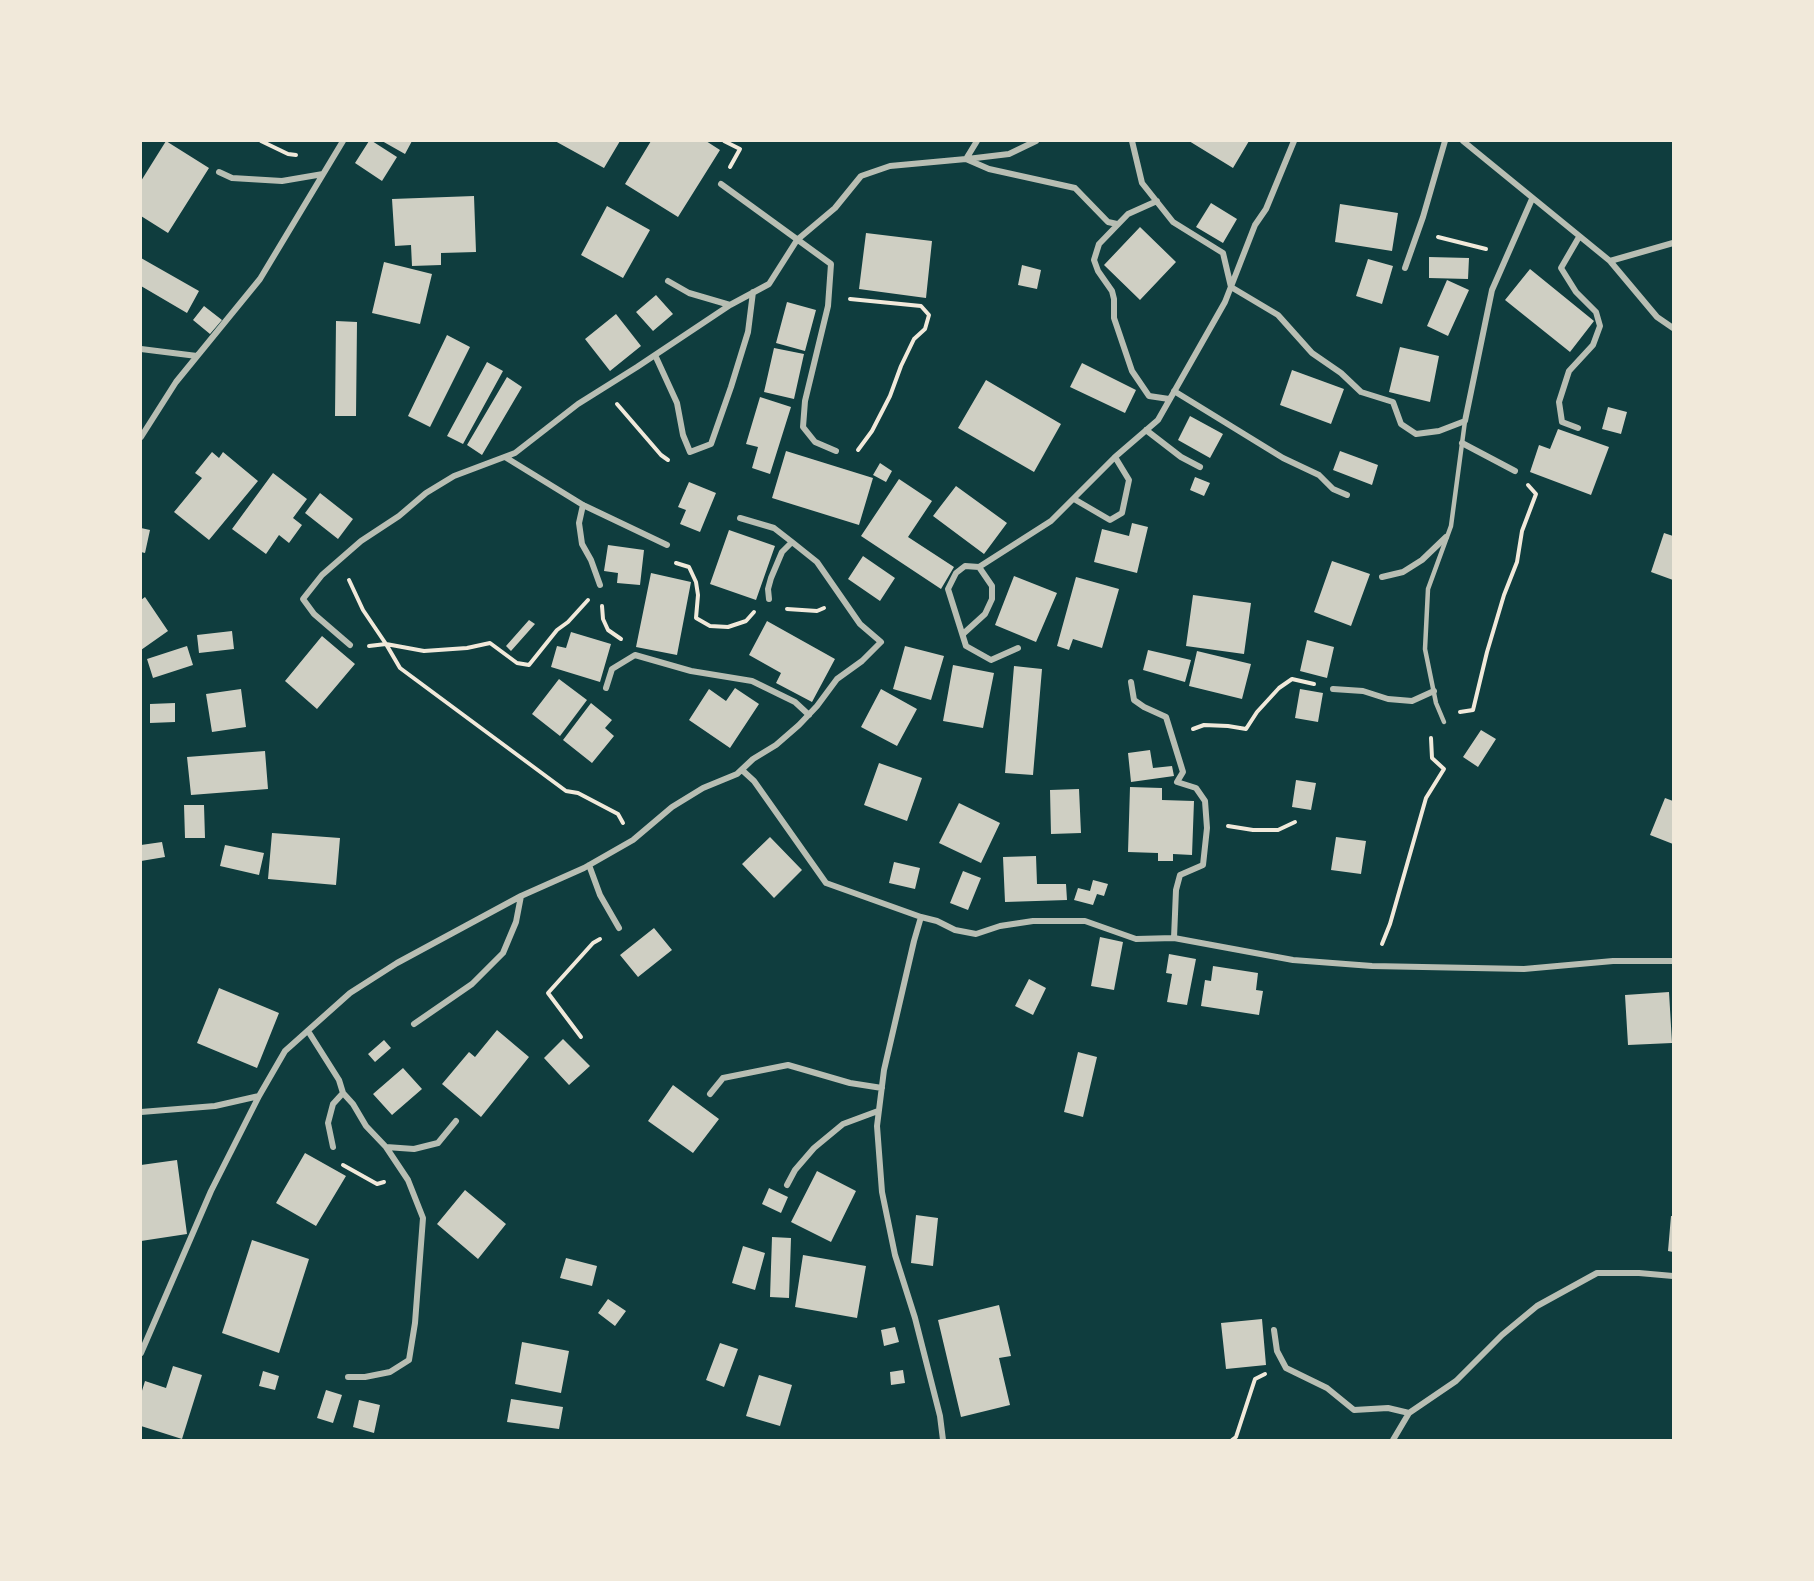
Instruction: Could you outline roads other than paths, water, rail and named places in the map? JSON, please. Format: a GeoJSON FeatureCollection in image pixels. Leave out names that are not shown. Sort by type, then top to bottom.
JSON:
{"type":"FeatureCollection","features":[{"type":"Feature","properties":{"kind":"street"},"geometry":{"type":"LineString","coordinates":[[141,437],[176,381],[260,279],[343,141]]}},
{"type":"Feature","properties":{"kind":"street"},"geometry":{"type":"LineString","coordinates":[[966,159],[977,141]]}},
{"type":"Feature","properties":{"kind":"street"},"geometry":{"type":"LineString","coordinates":[[350,645],[314,614],[303,599],[322,575],[348,552],[399,516],[426,493],[453,476],[515,453],[578,404],[655,356],[730,305],[769,284],[797,240],[835,208],[861,176],[890,166],[1009,154],[1035,141]]}},
{"type":"Feature","properties":{"kind":"street"},"geometry":{"type":"LineString","coordinates":[[1132,141],[1142,183],[1173,222],[1223,254],[1231,287],[1278,315],[1312,353],[1341,373],[1361,392],[1393,402],[1401,424],[1416,434],[1439,431],[1465,420],[1492,290],[1532,199]]}},
{"type":"Feature","properties":{"kind":"street"},"geometry":{"type":"LineString","coordinates":[[1018,648],[990,660],[966,646],[948,589],[956,573],[965,566],[979,567],[1051,521],[1115,457],[1158,420],[1225,302],[1255,225],[1266,209],[1294,141]]}},
{"type":"Feature","properties":{"kind":"street"},"geometry":{"type":"LineString","coordinates":[[1405,268],[1446,141]]}},
{"type":"Feature","properties":{"kind":"street"},"geometry":{"type":"LineString","coordinates":[[1463,141],[1610,261],[1657,317],[1673,328]]}},
{"type":"Feature","properties":{"kind":"street"},"geometry":{"type":"LineString","coordinates":[[966,159],[989,169],[1075,189],[1108,222],[1117,224]]}},
{"type":"Feature","properties":{"kind":"street"},"geometry":{"type":"LineString","coordinates":[[219,172],[232,178],[282,181],[323,174]]}},
{"type":"Feature","properties":{"kind":"street"},"geometry":{"type":"LineString","coordinates":[[721,184],[831,264],[828,306],[805,401],[803,427],[815,442],[836,451]]}},
{"type":"Feature","properties":{"kind":"street"},"geometry":{"type":"LineString","coordinates":[[1157,201],[1128,214],[1117,224],[1099,244],[1094,260],[1098,271],[1112,291],[1114,318],[1132,372],[1149,396],[1169,399]]}},
{"type":"Feature","properties":{"kind":"street"},"geometry":{"type":"LineString","coordinates":[[1578,428],[1562,422],[1559,402],[1569,371],[1593,345],[1600,326],[1596,312],[1576,292],[1561,268],[1579,237]]}},
{"type":"Feature","properties":{"kind":"street"},"geometry":{"type":"LineString","coordinates":[[1610,261],[1673,243]]}},
{"type":"Feature","properties":{"kind":"street"},"geometry":{"type":"LineString","coordinates":[[668,281],[689,293],[730,305]]}},
{"type":"Feature","properties":{"kind":"street"},"geometry":{"type":"LineString","coordinates":[[655,356],[677,403],[683,435],[690,452],[711,444],[748,332],[753,292]]}},
{"type":"Feature","properties":{"kind":"street"},"geometry":{"type":"LineString","coordinates":[[141,349],[197,356]]}},
{"type":"Feature","properties":{"kind":"street"},"geometry":{"type":"LineString","coordinates":[[1174,391],[1283,458],[1319,475],[1333,489],[1347,495]]}},
{"type":"Feature","properties":{"kind":"street"},"geometry":{"type":"LineString","coordinates":[[1146,430],[1181,457],[1200,467]]}},
{"type":"Feature","properties":{"kind":"street"},"geometry":{"type":"LineString","coordinates":[[1461,443],[1515,471]]}},
{"type":"Feature","properties":{"kind":"street"},"geometry":{"type":"LineString","coordinates":[[505,457],[583,505],[667,545]]}},
{"type":"Feature","properties":{"kind":"street"},"geometry":{"type":"LineString","coordinates":[[1074,499],[1110,520],[1122,513],[1129,480],[1115,457]]}},
{"type":"Feature","properties":{"kind":"street"},"geometry":{"type":"LineString","coordinates":[[583,505],[579,523],[582,544],[591,560],[600,585]]}},
{"type":"Feature","properties":{"kind":"street"},"geometry":{"type":"LineString","coordinates":[[141,1353],[211,1191],[259,1096],[285,1051],[359,987],[442,938],[521,896],[589,866],[636,837],[672,807],[703,788],[737,774],[753,759],[776,745],[809,715],[837,679],[862,661],[881,642],[860,624],[817,562],[774,528],[740,518]]}},
{"type":"Feature","properties":{"kind":"street"},"geometry":{"type":"LineString","coordinates":[[1382,577],[1403,572],[1422,560],[1446,537]]}},
{"type":"Feature","properties":{"kind":"street"},"geometry":{"type":"LineString","coordinates":[[769,599],[768,589],[771,578],[782,552],[792,542]]}},
{"type":"Feature","properties":{"kind":"street"},"geometry":{"type":"LineString","coordinates":[[963,634],[984,614],[992,599],[992,586],[979,567]]}},
{"type":"Feature","properties":{"kind":"street"},"geometry":{"type":"LineString","coordinates":[[606,688],[612,669],[635,655],[691,671],[752,681],[795,702],[809,715]]}},
{"type":"Feature","properties":{"kind":"street"},"geometry":{"type":"LineString","coordinates":[[1131,682],[1134,700],[1166,717],[1183,772],[1177,782],[1196,788],[1205,801],[1203,865],[1180,875],[1176,890],[1174,938]]}},
{"type":"Feature","properties":{"kind":"street"},"geometry":{"type":"LineString","coordinates":[[1333,689],[1363,691],[1388,699],[1412,701],[1434,692]]}},
{"type":"Feature","properties":{"kind":"street"},"geometry":{"type":"LineString","coordinates":[[742,770],[754,781],[826,883],[937,921],[955,930],[976,934],[1000,926],[1033,921],[1085,921],[1136,939],[1174,938],[1293,960],[1372,966],[1524,969],[1613,961],[1673,961]]}},
{"type":"Feature","properties":{"kind":"street"},"geometry":{"type":"LineString","coordinates":[[589,866],[600,895],[619,928]]}},
{"type":"Feature","properties":{"kind":"street"},"geometry":{"type":"LineString","coordinates":[[414,1024],[472,984],[503,953],[516,922],[521,896]]}},
{"type":"Feature","properties":{"kind":"street"},"geometry":{"type":"LineString","coordinates":[[921,917],[884,1070],[877,1126],[882,1192],[896,1255],[940,1416],[943,1440]]}},
{"type":"Feature","properties":{"kind":"street"},"geometry":{"type":"LineString","coordinates":[[308,1031],[339,1080],[343,1093],[354,1104],[366,1126],[386,1147],[401,1168],[423,1218],[420,1284],[409,1359],[390,1372],[365,1377],[348,1377]]}},
{"type":"Feature","properties":{"kind":"street"},"geometry":{"type":"LineString","coordinates":[[710,1094],[723,1078],[788,1065],[850,1083],[882,1089]]}},
{"type":"Feature","properties":{"kind":"street"},"geometry":{"type":"LineString","coordinates":[[333,1147],[328,1123],[333,1104],[343,1093]]}},
{"type":"Feature","properties":{"kind":"street"},"geometry":{"type":"LineString","coordinates":[[141,1112],[215,1106],[259,1096]]}},
{"type":"Feature","properties":{"kind":"street"},"geometry":{"type":"LineString","coordinates":[[787,1185],[795,1170],[814,1148],[843,1124],[879,1111]]}},
{"type":"Feature","properties":{"kind":"street"},"geometry":{"type":"LineString","coordinates":[[386,1147],[414,1149],[438,1143],[456,1121]]}},
{"type":"Feature","properties":{"kind":"street"},"geometry":{"type":"LineString","coordinates":[[1393,1440],[1409,1413],[1456,1381],[1502,1335],[1537,1306],[1597,1273],[1673,1276]]}},
{"type":"Feature","properties":{"kind":"street"},"geometry":{"type":"LineString","coordinates":[[1274,1330],[1277,1351],[1286,1368],[1327,1388],[1354,1410],[1388,1408],[1409,1413]]}},
{"type":"Feature","properties":{"kind":"lane"},"geometry":{"type":"LineString","coordinates":[[1444,722],[1434,692],[1425,649],[1428,590],[1451,526],[1465,420]]}}]}
